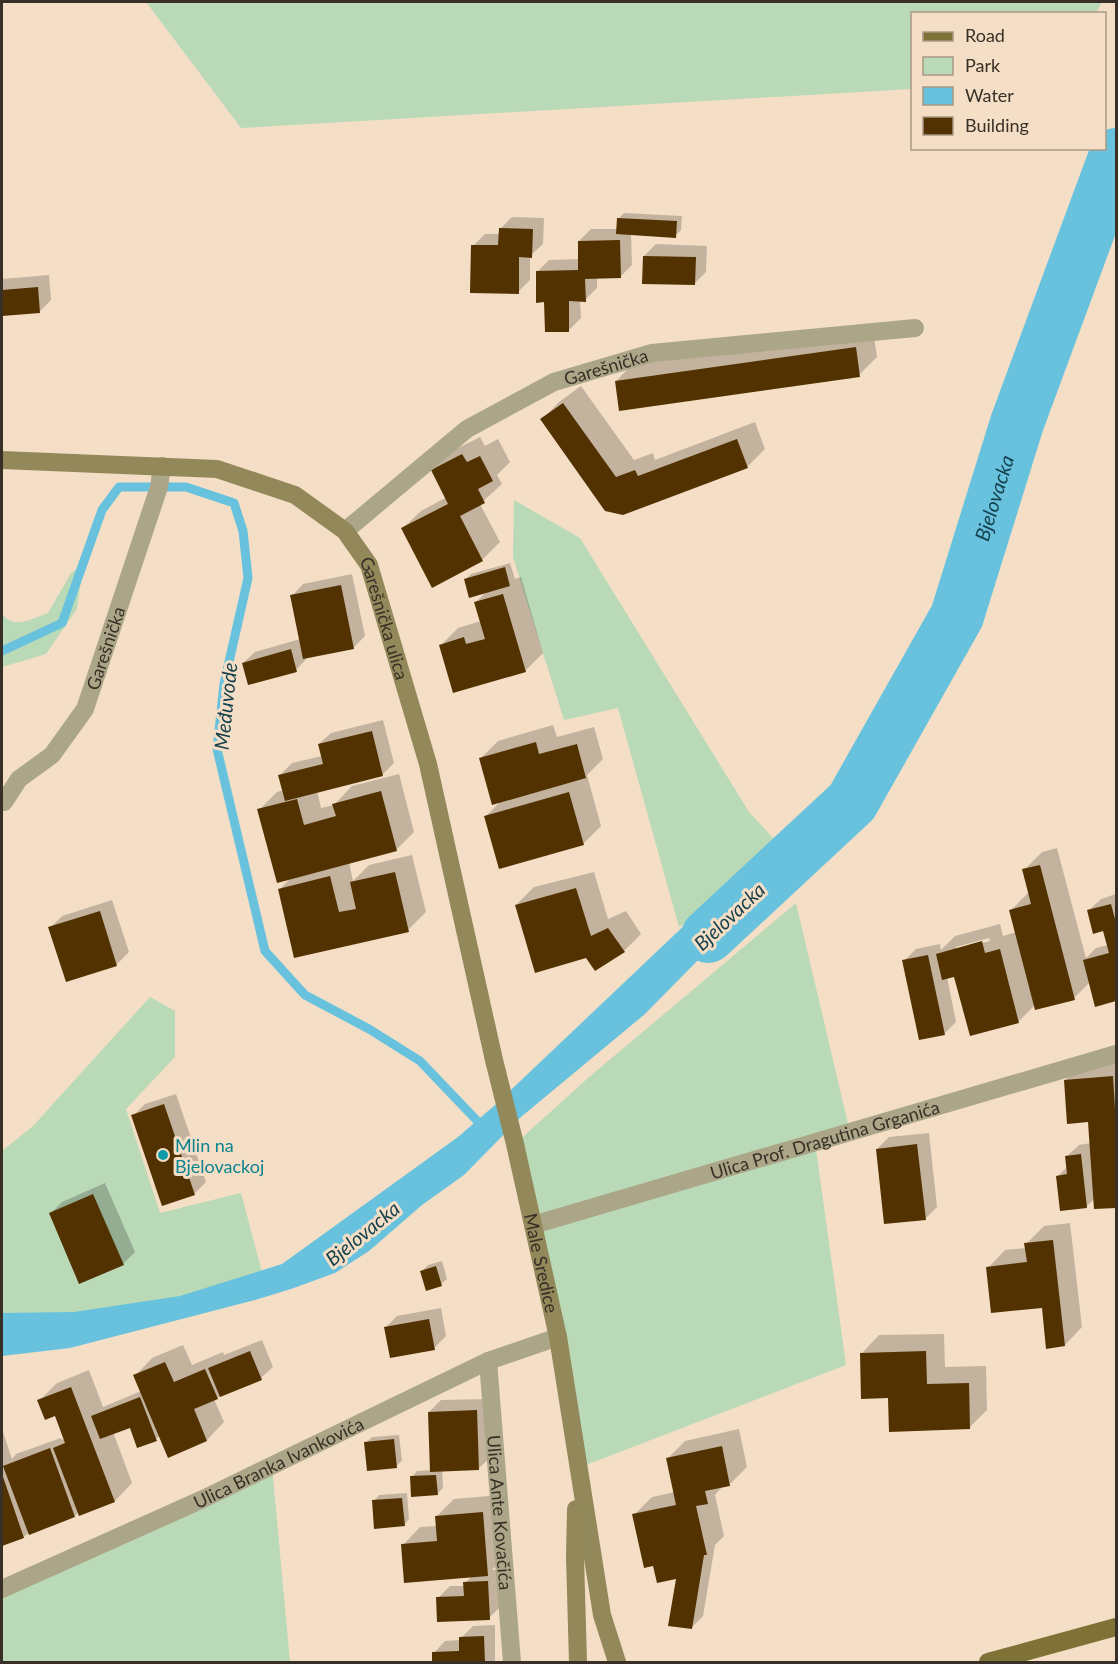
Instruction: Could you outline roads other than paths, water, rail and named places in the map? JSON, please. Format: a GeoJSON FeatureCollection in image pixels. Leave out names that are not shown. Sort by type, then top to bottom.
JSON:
{"type":"FeatureCollection","features":[{"type":"Feature","properties":{"kind":"main road","name":"Garešnička ulica"},"geometry":{"type":"LineString","coordinates":[[2,460],[218,469],[295,495],[345,531],[369,565],[428,764],[494,1060]]}},
{"type":"Feature","properties":{"kind":"main road","name":"Male Sredice"},"geometry":{"type":"LineString","coordinates":[[494,1060],[558,1337],[572,1413],[578,1468],[602,1615],[616,1662]]}},
{"type":"Feature","properties":{"kind":"main road","name":"Male Sredice"},"geometry":{"type":"LineString","coordinates":[[578,1468],[575,1557],[578,1662]]}},
{"type":"Feature","properties":{"kind":"main road"},"geometry":{"type":"LineString","coordinates":[[988,1662],[1116,1627]]}},
{"type":"Feature","properties":{"kind":"street","name":"Garešnička"},"geometry":{"type":"LineString","coordinates":[[345,531],[466,429],[554,382],[652,353],[915,328]]}},
{"type":"Feature","properties":{"kind":"street","name":"Garešnička"},"geometry":{"type":"LineString","coordinates":[[4,802],[19,779],[52,755],[85,709],[159,487],[162,466]]}},
{"type":"Feature","properties":{"kind":"street","name":"Ulica Prof. Dragutina Grganića"},"geometry":{"type":"LineString","coordinates":[[533,1225],[1116,1054]]}},
{"type":"Feature","properties":{"kind":"street","name":"Ulica Branka Ivankovića"},"geometry":{"type":"LineString","coordinates":[[2,1589],[202,1499],[488,1362],[558,1337]]}},
{"type":"Feature","properties":{"kind":"street","name":"Ulica Ante Kovačića"},"geometry":{"type":"LineString","coordinates":[[488,1362],[512,1662]]}},
{"type":"Feature","properties":{"kind":"water"},"geometry":{"type":"Polygon","coordinates":[[[748,865],[775,906],[708,950],[645,1014],[521,1117],[464,1175],[422,1205],[369,1251],[335,1273],[255,1300],[70,1348],[2,1356],[2,1313],[74,1312],[180,1296],[282,1264],[458,1137],[495,1105],[748,865]]]}},
{"type":"Feature","properties":{"kind":"waterway","name":"Bjelovacka"},"geometry":{"type":"LineString","coordinates":[[708,936],[852,802],[957,616],[1017,423],[1116,155]]}},
{"type":"Feature","properties":{"kind":"waterway","name":"Međuvode"},"geometry":{"type":"LineString","coordinates":[[2,651],[62,623],[102,510],[119,487],[186,487],[234,503],[243,531],[248,578],[224,684],[217,749],[265,951],[305,995],[369,1029],[420,1061],[484,1128]]}},
{"type":"Feature","properties":{"kind":"place","name":"Mlin na Bjelovackoj"},"geometry":{"type":"Point","coordinates":[163,1155]}}]}
